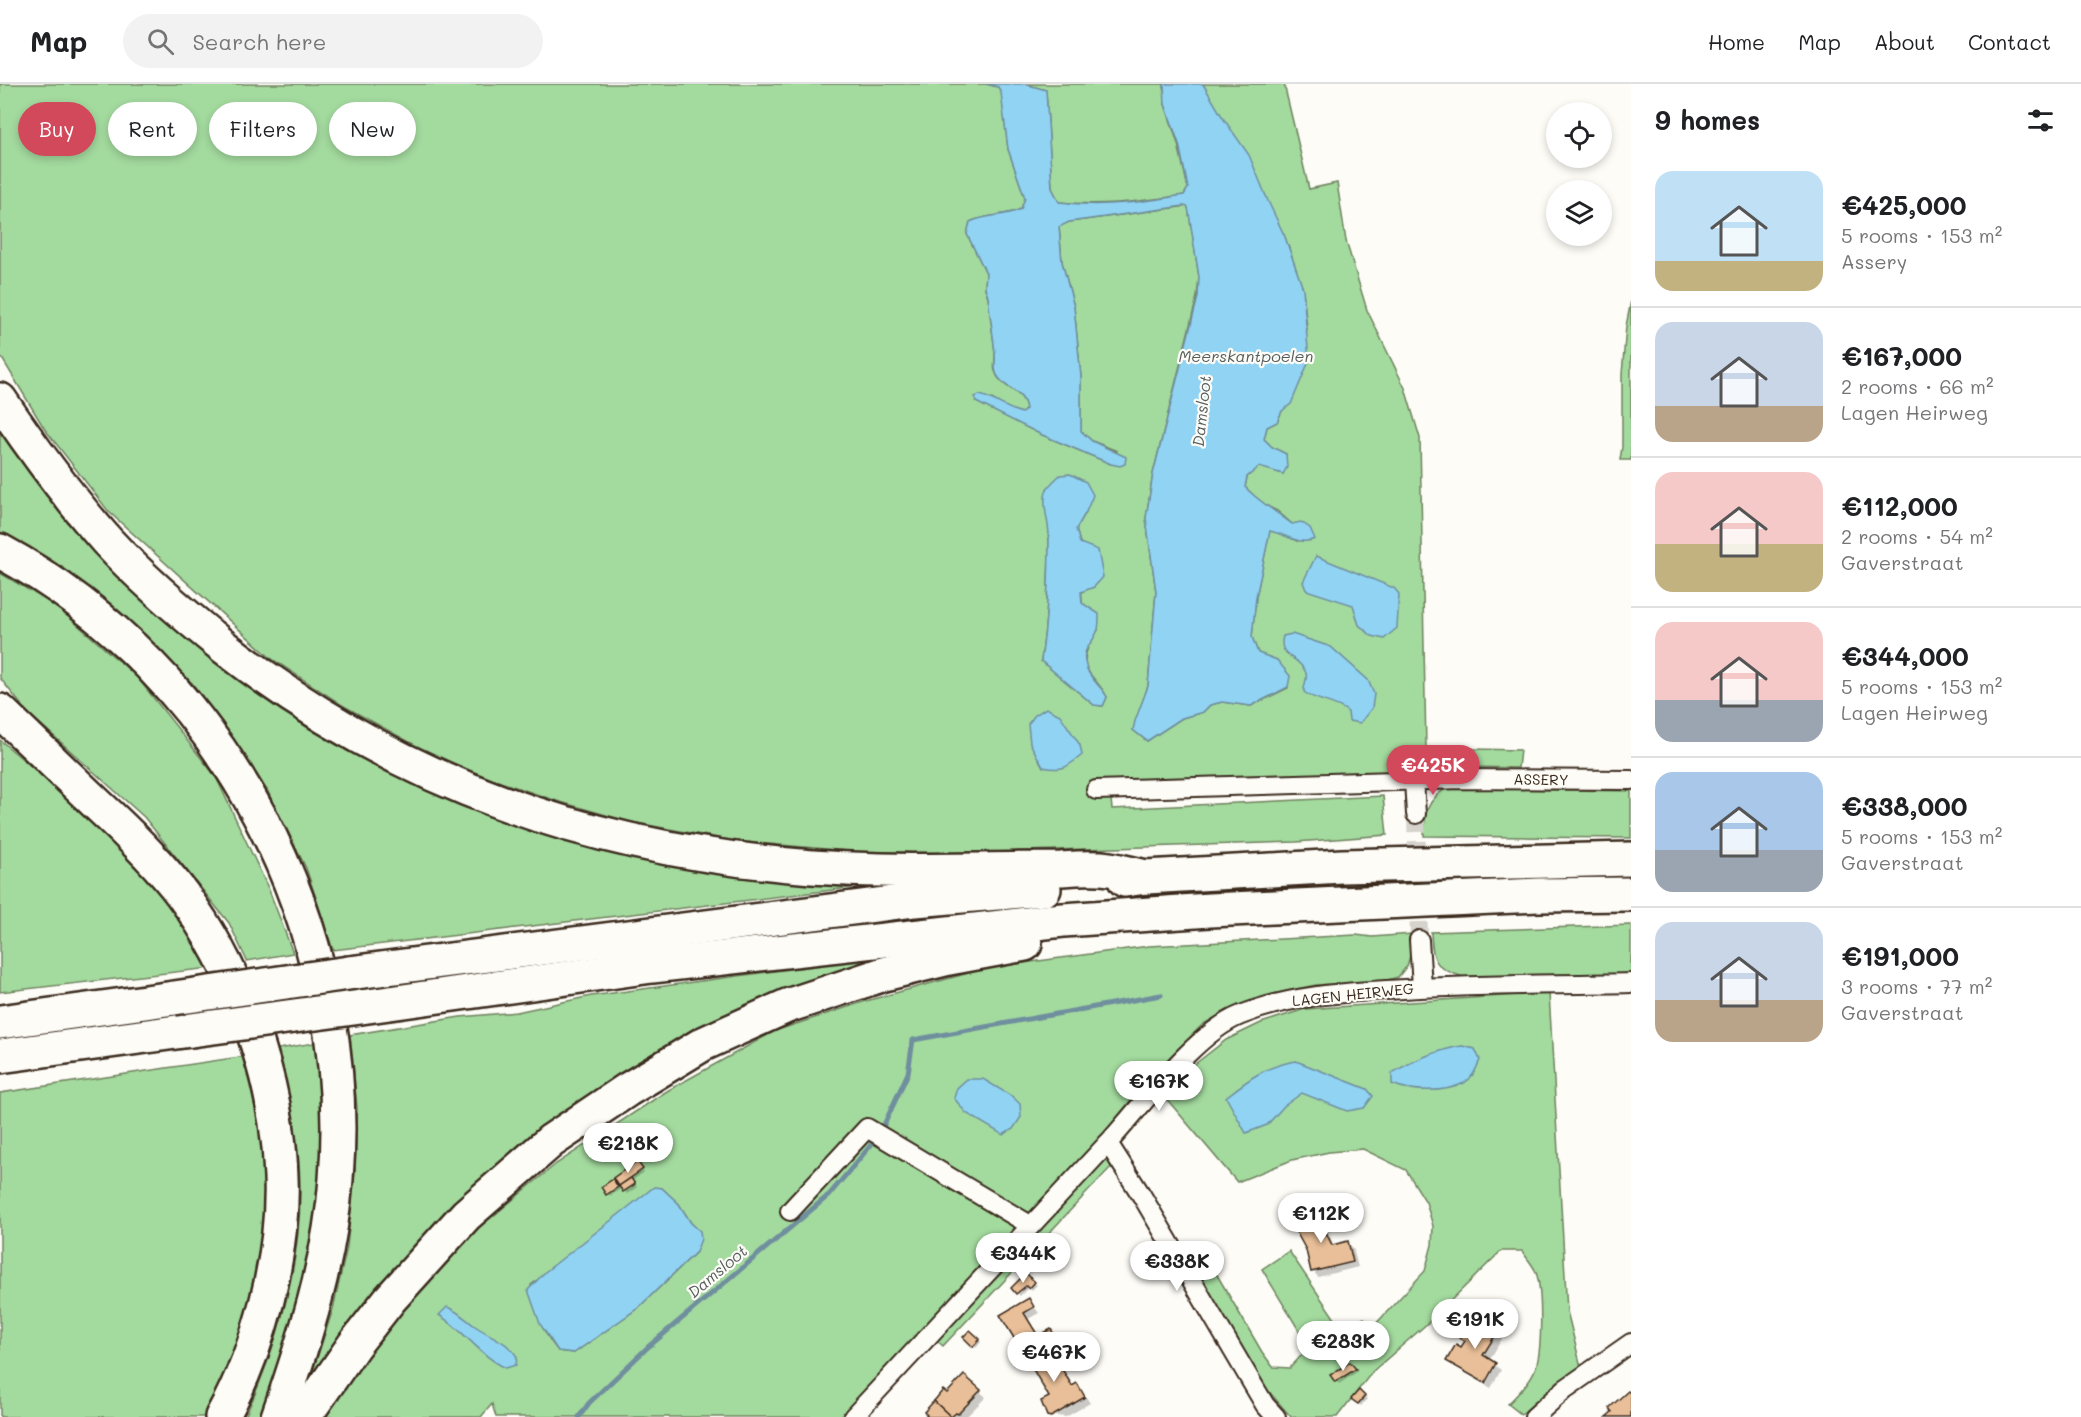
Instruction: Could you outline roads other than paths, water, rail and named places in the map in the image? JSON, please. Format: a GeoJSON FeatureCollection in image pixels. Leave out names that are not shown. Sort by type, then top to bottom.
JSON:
{"type":"FeatureCollection","features":[{"type":"Feature","properties":{"kind":"highway"},"geometry":{"type":"LineString","coordinates":[[0,400],[71,499],[108,542],[191,621],[250,667],[310,709],[362,740],[463,789],[588,831],[689,852],[741,860],[811,867],[880,870],[1101,868],[1146,877]]}},
{"type":"Feature","properties":{"kind":"highway"},"geometry":{"type":"LineString","coordinates":[[0,551],[54,584],[100,619],[154,668],[201,723],[235,770],[264,822],[290,879],[312,939],[335,1061],[338,1120],[336,1179],[327,1247],[313,1310],[278,1417]]}},
{"type":"Feature","properties":{"kind":"highway"},"geometry":{"type":"LineString","coordinates":[[0,711],[123,830],[181,892],[201,920],[223,959],[244,1005],[264,1069],[275,1123],[281,1177],[277,1243],[267,1300],[252,1349],[222,1417]]}},
{"type":"Feature","properties":{"kind":"highway"},"geometry":{"type":"LineString","coordinates":[[0,1022],[349,973],[915,900],[1089,885],[1146,877],[1342,866],[1631,859]]}},
{"type":"Feature","properties":{"kind":"highway"},"geometry":{"type":"LineString","coordinates":[[0,1056],[652,966],[1063,920],[1539,895],[1631,894]]}},
{"type":"Feature","properties":{"kind":"highway"},"geometry":{"type":"LineString","coordinates":[[304,1417],[375,1317],[466,1215],[551,1141],[627,1090],[703,1044],[788,1006],[884,974],[1021,944],[1149,929],[1239,909]]}},
{"type":"Feature","properties":{"kind":"street","name":"ASSERY"},"geometry":{"type":"LineString","coordinates":[[1096,790],[1462,778],[1631,780]]}},
{"type":"Feature","properties":{"kind":"street"},"geometry":{"type":"LineString","coordinates":[[1414,781],[1416,813]]}},
{"type":"Feature","properties":{"kind":"street"},"geometry":{"type":"LineString","coordinates":[[1419,940],[1422,987]]}},
{"type":"Feature","properties":{"kind":"street","name":"LAGEN HEIRWEG"},"geometry":{"type":"LineString","coordinates":[[853,1417],[1108,1143],[1184,1057],[1206,1037],[1239,1015],[1279,1002],[1332,994],[1422,987],[1631,983]]}},
{"type":"Feature","properties":{"kind":"street"},"geometry":{"type":"LineString","coordinates":[[790,1211],[867,1128],[1030,1225]]}},
{"type":"Feature","properties":{"kind":"street"},"geometry":{"type":"LineString","coordinates":[[1108,1143],[1142,1196],[1265,1405],[1276,1417]]}},
{"type":"Feature","properties":{"kind":"street"},"geometry":{"type":"LineString","coordinates":[[1534,1417],[1565,1389],[1631,1343]]}},
{"type":"Feature","properties":{"kind":"water","name":"Meerskantpoelen"},"geometry":{"type":"Polygon","coordinates":[[[986,84],[1025,84],[1046,90],[1052,188],[1059,202],[1106,204],[1184,195],[1188,188],[1179,144],[1165,104],[1164,84],[1203,84],[1249,155],[1285,237],[1303,289],[1309,361],[1291,404],[1282,411],[1277,422],[1267,427],[1264,439],[1272,447],[1286,454],[1287,467],[1283,474],[1259,467],[1247,477],[1245,487],[1292,524],[1301,522],[1310,528],[1315,539],[1303,541],[1270,531],[1256,597],[1252,637],[1258,653],[1277,660],[1290,676],[1288,687],[1251,706],[1222,702],[1210,705],[1203,712],[1182,718],[1147,741],[1133,730],[1148,686],[1156,592],[1146,518],[1153,474],[1198,297],[1199,277],[1188,207],[1069,222],[1059,227],[1062,262],[1074,307],[1081,377],[1081,431],[1092,441],[1126,457],[1125,464],[1120,466],[1111,464],[1040,434],[976,402],[975,397],[980,395],[1022,413],[1026,409],[1022,398],[1000,380],[996,372],[988,297],[985,288],[986,273],[967,234],[970,222],[1021,209],[1025,198],[1008,149],[1001,93],[998,87],[986,84]]]}},
{"type":"Feature","properties":{"kind":"water"},"geometry":{"type":"Polygon","coordinates":[[[1070,474],[1086,482],[1093,495],[1076,529],[1080,543],[1098,550],[1103,577],[1094,587],[1081,592],[1082,603],[1099,614],[1098,629],[1086,651],[1085,662],[1089,673],[1107,697],[1103,706],[1094,705],[1041,661],[1049,567],[1045,494],[1048,487],[1060,475],[1070,474]]]}},
{"type":"Feature","properties":{"kind":"water"},"geometry":{"type":"Polygon","coordinates":[[[1316,556],[1394,588],[1399,594],[1397,628],[1384,639],[1372,636],[1359,625],[1353,605],[1306,590],[1303,582],[1316,556]]]}},
{"type":"Feature","properties":{"kind":"water"},"geometry":{"type":"Polygon","coordinates":[[[1292,634],[1331,647],[1368,680],[1374,694],[1372,708],[1360,723],[1349,721],[1348,712],[1343,708],[1304,692],[1306,673],[1303,667],[1283,649],[1283,636],[1292,634]]]}},
{"type":"Feature","properties":{"kind":"water"},"geometry":{"type":"Polygon","coordinates":[[[1046,708],[1060,715],[1080,745],[1082,755],[1064,767],[1055,769],[1043,767],[1030,743],[1028,724],[1035,715],[1046,708]]]}},
{"type":"Feature","properties":{"kind":"water"},"geometry":{"type":"Polygon","coordinates":[[[1462,1046],[1475,1049],[1480,1060],[1472,1076],[1464,1083],[1438,1090],[1409,1089],[1392,1084],[1392,1073],[1400,1068],[1435,1053],[1462,1046]]]}},
{"type":"Feature","properties":{"kind":"water"},"geometry":{"type":"Polygon","coordinates":[[[1296,1061],[1367,1089],[1373,1096],[1364,1108],[1347,1111],[1302,1093],[1284,1106],[1267,1125],[1246,1133],[1226,1097],[1259,1074],[1276,1066],[1296,1061]]]}},
{"type":"Feature","properties":{"kind":"water"},"geometry":{"type":"Polygon","coordinates":[[[967,1079],[983,1079],[1013,1097],[1020,1104],[1021,1117],[1013,1129],[1003,1135],[966,1113],[954,1098],[957,1088],[967,1079]]]}},
{"type":"Feature","properties":{"kind":"water"},"geometry":{"type":"Polygon","coordinates":[[[654,1187],[662,1188],[679,1204],[691,1223],[700,1231],[701,1239],[696,1252],[638,1308],[574,1353],[558,1351],[540,1324],[528,1290],[545,1272],[654,1187]]]}},
{"type":"Feature","properties":{"kind":"water"},"geometry":{"type":"Polygon","coordinates":[[[447,1307],[509,1347],[517,1357],[516,1365],[506,1368],[488,1357],[439,1315],[447,1307]]]}},
{"type":"Feature","properties":{"kind":"waterway","name":"Damsloot"},"geometry":{"type":"LineString","coordinates":[[883,1127],[908,1073],[913,1040],[1161,995]]}},
{"type":"Feature","properties":{"kind":"waterway","name":"Damsloot"},"geometry":{"type":"LineString","coordinates":[[579,1417],[589,1403],[648,1347],[829,1195],[871,1145]]}},
{"type":"Feature","properties":{"kind":"tunnel"},"geometry":{"type":"LineString","coordinates":[[1416,814],[1419,940]]}}]}
